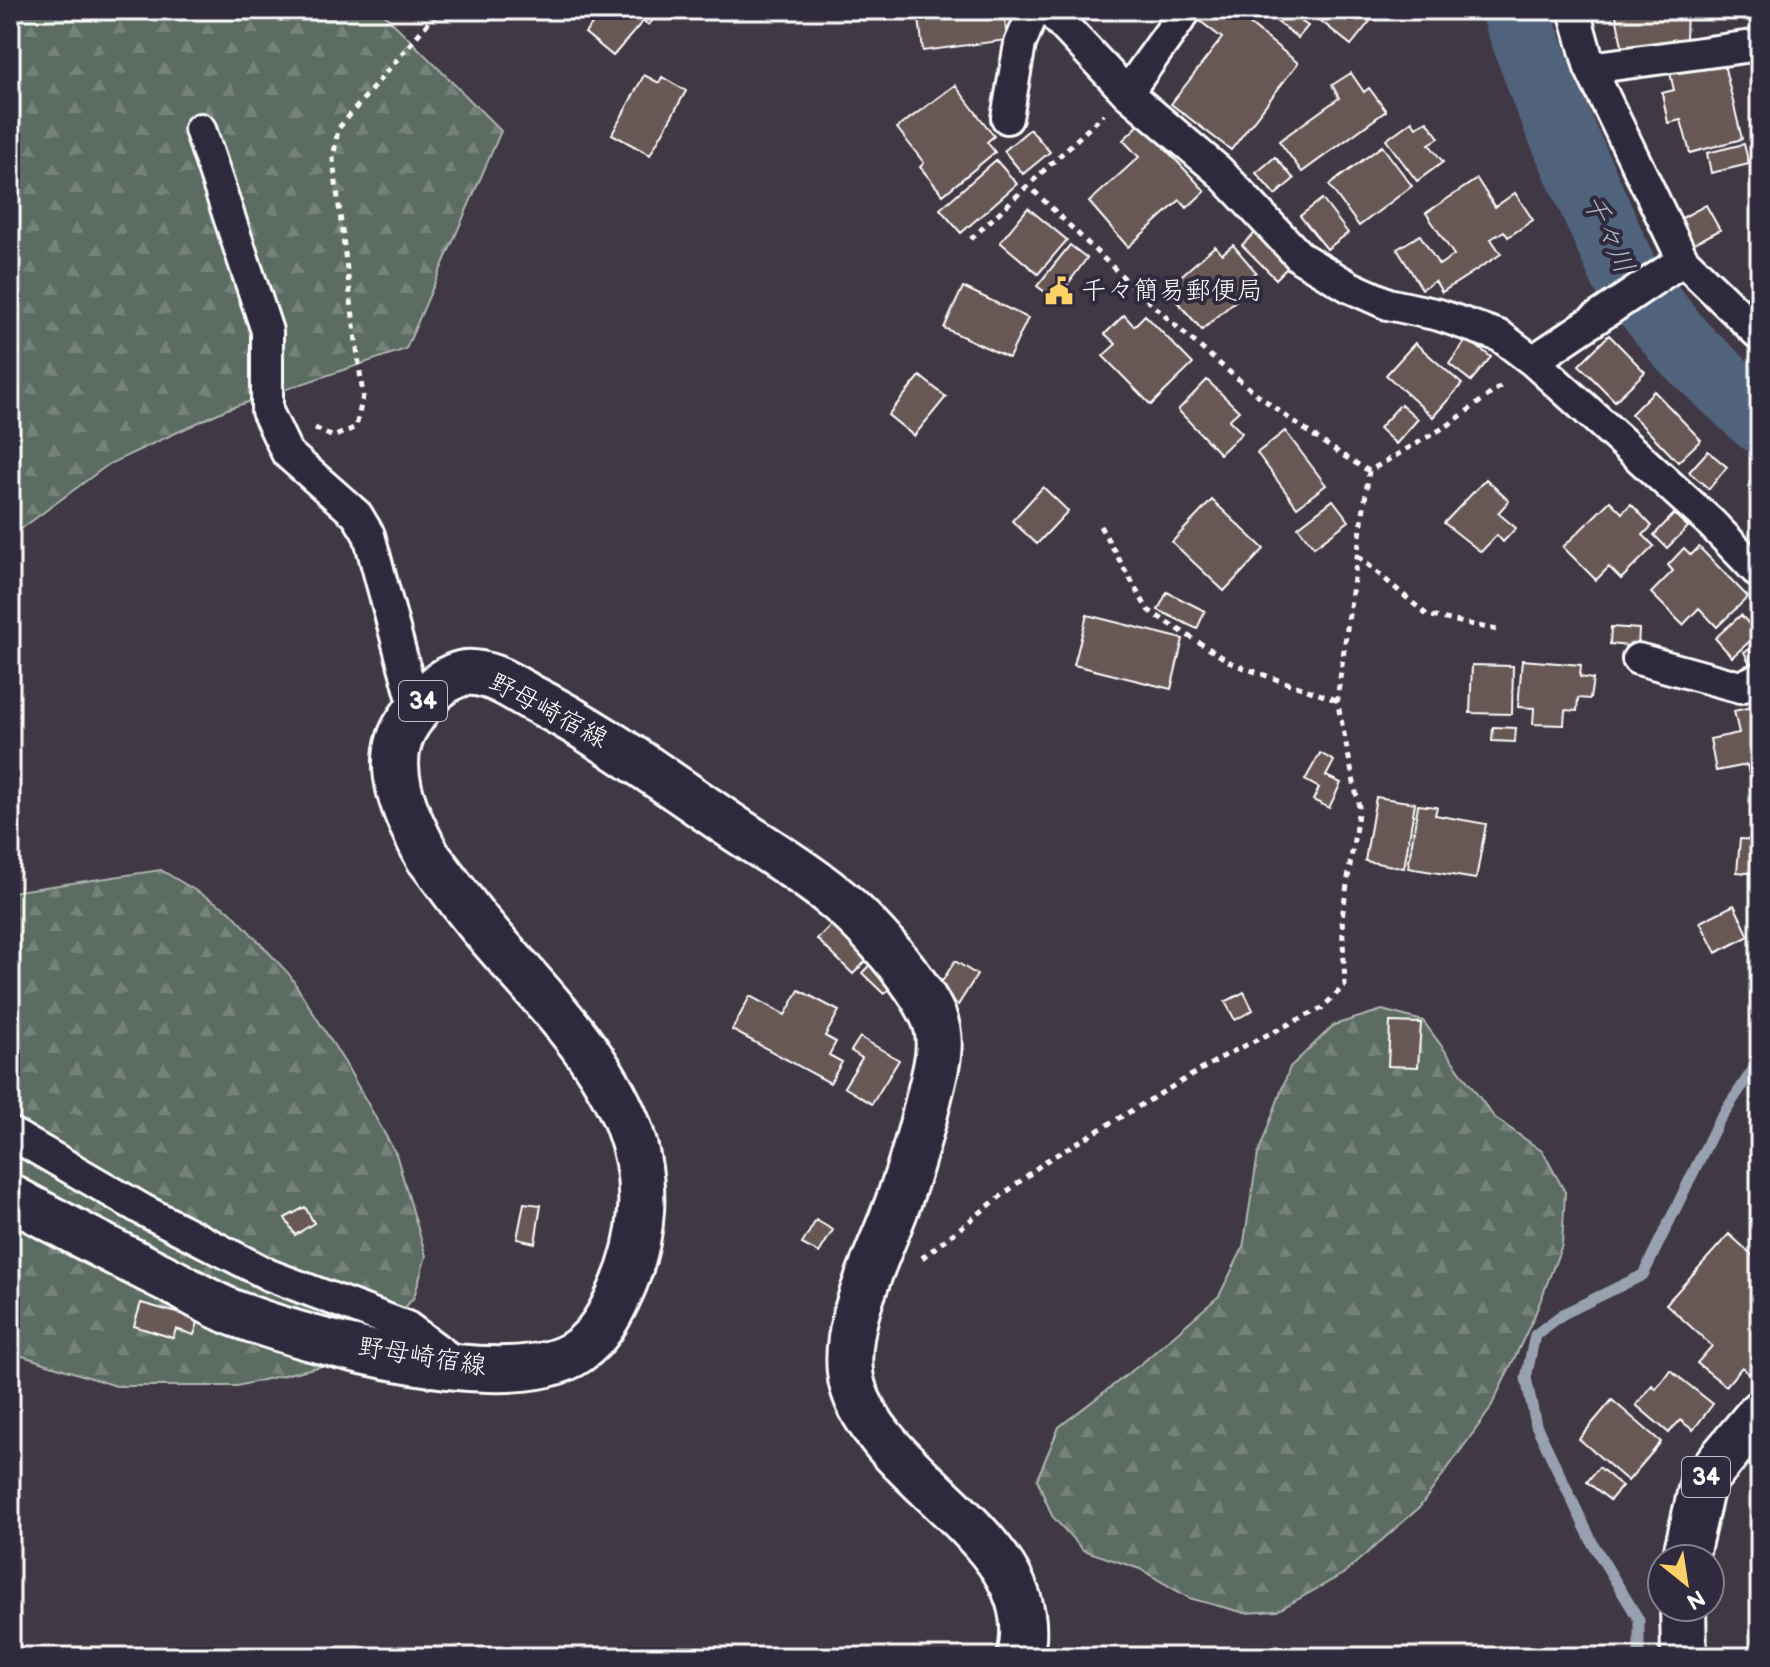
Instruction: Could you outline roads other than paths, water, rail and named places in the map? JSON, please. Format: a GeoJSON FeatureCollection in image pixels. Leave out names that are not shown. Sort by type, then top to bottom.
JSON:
{"type":"FeatureCollection","features":[{"type":"Feature","properties":{"kind":"main road","name":"野母崎宿線"},"geometry":{"type":"LineString","coordinates":[[10,1197],[240,1316],[393,1357],[462,1367],[523,1368],[554,1362],[576,1352],[593,1337],[612,1312],[634,1265],[642,1205],[634,1143],[625,1119],[586,1052],[536,988],[472,916],[428,857],[401,798],[396,747],[416,711],[444,683],[471,672],[496,679],[577,721],[834,896],[903,969],[925,999],[940,1038],[933,1082],[900,1197],[858,1309],[850,1371],[860,1405],[881,1438],[982,1542],[1013,1584],[1023,1609],[1020,1657]]}},
{"type":"Feature","properties":{"kind":"main road","name":"34"},"geometry":{"type":"LineString","coordinates":[[1689,1543],[1703,1481],[1760,1413]]}},
{"type":"Feature","properties":{"kind":"main road"},"geometry":{"type":"LineString","coordinates":[[1683,1623],[1684,1657]]}},
{"type":"Feature","properties":{"kind":"street"},"geometry":{"type":"LineString","coordinates":[[1007,118],[1020,44],[1034,10]]}},
{"type":"Feature","properties":{"kind":"street"},"geometry":{"type":"LineString","coordinates":[[1049,10],[1127,93],[1219,171],[1301,258],[1350,287],[1388,304],[1439,315],[1500,336],[1533,361],[1742,551],[1760,574]]}},
{"type":"Feature","properties":{"kind":"street"},"geometry":{"type":"LineString","coordinates":[[1127,93],[1186,10]]}},
{"type":"Feature","properties":{"kind":"street"},"geometry":{"type":"LineString","coordinates":[[1574,10],[1590,68],[1675,264],[1760,335]]}},
{"type":"Feature","properties":{"kind":"street"},"geometry":{"type":"LineString","coordinates":[[1590,68],[1760,45]]}},
{"type":"Feature","properties":{"kind":"street"},"geometry":{"type":"LineString","coordinates":[[200,129],[267,331],[267,411],[287,453],[357,515],[369,535],[416,711]]}},
{"type":"Feature","properties":{"kind":"street"},"geometry":{"type":"LineString","coordinates":[[1533,361],[1675,264]]}},
{"type":"Feature","properties":{"kind":"street"},"geometry":{"type":"LineString","coordinates":[[1638,659],[1740,687],[1760,678]]}},
{"type":"Feature","properties":{"kind":"street"},"geometry":{"type":"LineString","coordinates":[[10,1133],[269,1275],[407,1327],[462,1367]]}},
{"type":"Feature","properties":{"kind":"waterway","name":"千々川"},"geometry":{"type":"LineString","coordinates":[[1515,10],[1546,96],[1624,273],[1683,347],[1760,419]]}},
{"type":"Feature","properties":{"kind":"waterway"},"geometry":{"type":"LineString","coordinates":[[1639,1657],[1639,1620],[1593,1544],[1536,1425],[1526,1378],[1535,1335],[1563,1314],[1643,1275],[1718,1122],[1760,1059]]}},
{"type":"Feature","properties":{"kind":"place","name":"千々簡易郵便局"},"geometry":{"type":"Point","coordinates":[1059,291]}}]}
